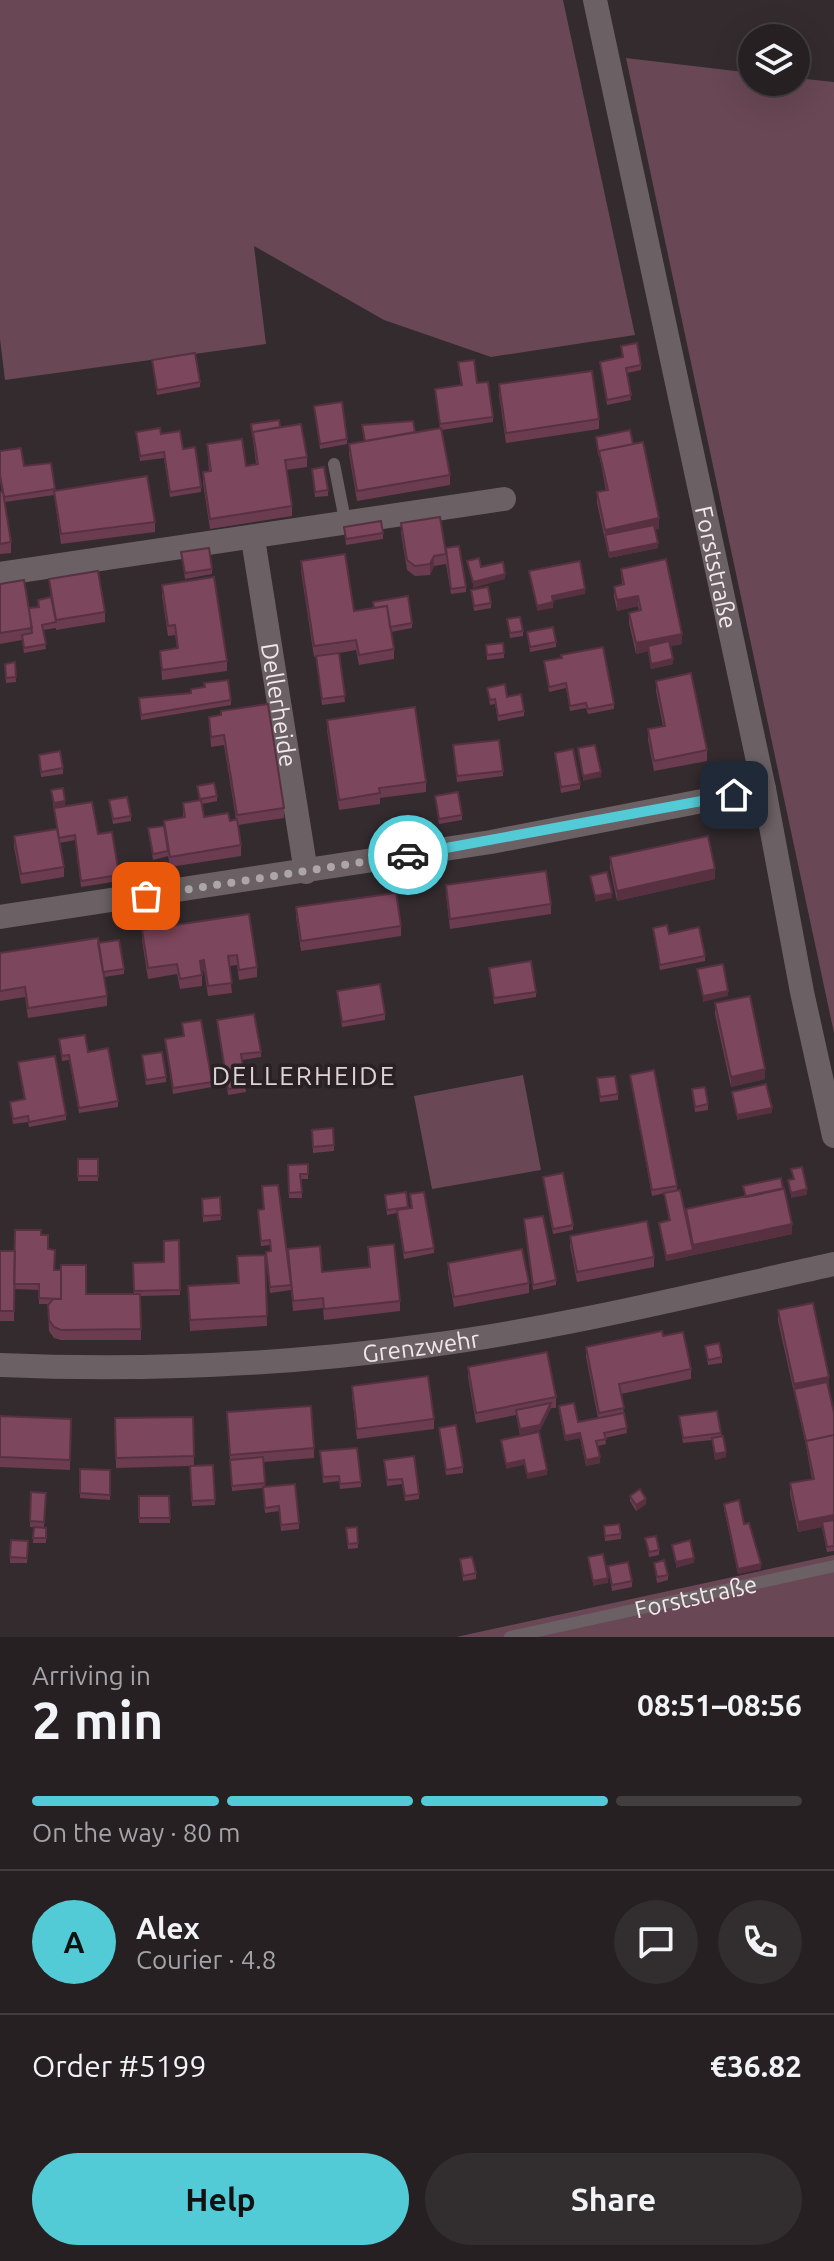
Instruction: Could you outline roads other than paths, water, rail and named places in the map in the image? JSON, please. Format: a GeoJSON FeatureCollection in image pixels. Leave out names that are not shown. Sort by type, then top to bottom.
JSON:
{"type":"FeatureCollection","features":[{"type":"Feature","properties":{"kind":"street","name":"Forststraße"},"geometry":{"type":"LineString","coordinates":[[595,0],[764,789],[802,992],[834,1136]]}},
{"type":"Feature","properties":{"kind":"street"},"geometry":{"type":"LineString","coordinates":[[0,574],[150,550],[253,539],[504,499]]}},
{"type":"Feature","properties":{"kind":"street","name":"Dellerheide"},"geometry":{"type":"LineString","coordinates":[[253,539],[306,872]]}},
{"type":"Feature","properties":{"kind":"street"},"geometry":{"type":"LineString","coordinates":[[0,917],[491,842],[764,789]]}},
{"type":"Feature","properties":{"kind":"street","name":"Grenzwehr"},"geometry":{"type":"LineString","coordinates":[[0,1365],[91,1369],[225,1366],[424,1346],[529,1328],[834,1264]]}},
{"type":"Feature","properties":{"kind":"lane"},"geometry":{"type":"LineString","coordinates":[[334,464],[346,525]]}},
{"type":"Feature","properties":{"kind":"lane","name":"Forststraße"},"geometry":{"type":"LineString","coordinates":[[510,1637],[834,1566]]}},
{"type":"Feature","properties":{"kind":"district","name":"DELLERHEIDE"},"geometry":{"type":"Point","coordinates":[304,1075]}}]}
